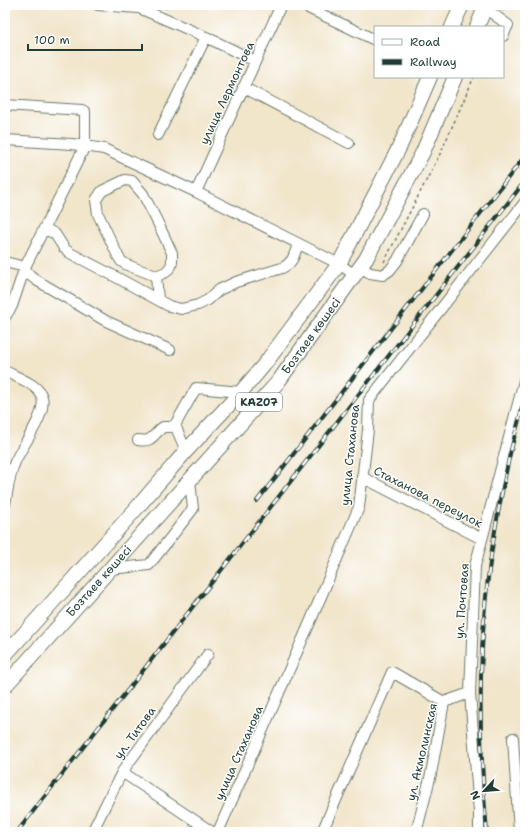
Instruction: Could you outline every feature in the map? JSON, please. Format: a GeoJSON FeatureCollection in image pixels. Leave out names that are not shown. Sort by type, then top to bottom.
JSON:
{"type":"FeatureCollection","features":[{"type":"Feature","properties":{"kind":"highway"},"geometry":{"type":"LineString","coordinates":[[452,26],[462,5]]}},
{"type":"Feature","properties":{"kind":"highway"},"geometry":{"type":"LineString","coordinates":[[477,26],[486,7]]}},
{"type":"Feature","properties":{"kind":"highway","name":"Бозтаев көшесі"},"geometry":{"type":"LineString","coordinates":[[5,655],[186,451],[241,392],[264,365],[339,264],[400,146],[430,78]]}},
{"type":"Feature","properties":{"kind":"highway","name":"Бозтаев көшесі"},"geometry":{"type":"LineString","coordinates":[[5,686],[278,382],[366,259],[423,152],[456,78]]}},
{"type":"Feature","properties":{"kind":"street"},"geometry":{"type":"LineString","coordinates":[[98,5],[139,8],[206,36],[255,61]]}},
{"type":"Feature","properties":{"kind":"street","name":"улица Лермонтова"},"geometry":{"type":"LineString","coordinates":[[196,192],[281,5]]}},
{"type":"Feature","properties":{"kind":"street"},"geometry":{"type":"LineString","coordinates":[[302,5],[374,40]]}},
{"type":"Feature","properties":{"kind":"street"},"geometry":{"type":"LineString","coordinates":[[486,7],[508,25],[504,34]]}},
{"type":"Feature","properties":{"kind":"street"},"geometry":{"type":"LineString","coordinates":[[158,135],[206,36]]}},
{"type":"Feature","properties":{"kind":"street"},"geometry":{"type":"LineString","coordinates":[[243,87],[349,143]]}},
{"type":"Feature","properties":{"kind":"street"},"geometry":{"type":"LineString","coordinates":[[5,105],[85,112],[85,146],[24,267],[12,306],[5,317]]}},
{"type":"Feature","properties":{"kind":"street"},"geometry":{"type":"LineString","coordinates":[[5,140],[72,144],[104,149],[196,192],[339,264],[358,271],[383,275],[390,270],[397,261],[423,214]]}},
{"type":"Feature","properties":{"kind":"street"},"geometry":{"type":"LineString","coordinates":[[125,180],[132,181],[143,194],[172,253],[171,266],[166,272],[156,276],[134,269],[121,261],[98,214],[96,200],[102,191],[125,180]]}},
{"type":"Feature","properties":{"kind":"street","name":"улица Стаханова"},"geometry":{"type":"LineString","coordinates":[[218,832],[312,620],[359,506],[368,430],[369,400],[525,202]]}},
{"type":"Feature","properties":{"kind":"street"},"geometry":{"type":"LineString","coordinates":[[44,228],[54,234],[66,250],[169,306],[181,309],[198,305],[208,300],[219,290],[236,282],[288,265],[291,262],[298,244]]}},
{"type":"Feature","properties":{"kind":"street"},"geometry":{"type":"LineString","coordinates":[[5,262],[24,267],[33,278],[106,321],[170,350]]}},
{"type":"Feature","properties":{"kind":"street"},"geometry":{"type":"LineString","coordinates":[[156,276],[158,300]]}},
{"type":"Feature","properties":{"kind":"street"},"geometry":{"type":"LineString","coordinates":[[5,371],[28,382],[37,389],[42,397],[42,408],[35,426],[15,461],[5,504]]}},
{"type":"Feature","properties":{"kind":"street","name":"ул. Почтовая"},"geometry":{"type":"LineString","coordinates":[[478,832],[479,811],[470,693],[475,566],[525,377]]}},
{"type":"Feature","properties":{"kind":"street"},"geometry":{"type":"LineString","coordinates":[[138,440],[145,441],[155,435],[163,427],[175,425],[196,388],[241,392]]}},
{"type":"Feature","properties":{"kind":"street"},"geometry":{"type":"LineString","coordinates":[[175,425],[186,451]]}},
{"type":"Feature","properties":{"kind":"street","name":"Стаханова переулок"},"geometry":{"type":"LineString","coordinates":[[362,477],[482,539]]}},
{"type":"Feature","properties":{"kind":"street"},"geometry":{"type":"LineString","coordinates":[[110,569],[149,565],[193,509],[190,480]]}},
{"type":"Feature","properties":{"kind":"street","name":"ул. Титова"},"geometry":{"type":"LineString","coordinates":[[92,832],[122,772],[208,654]]}},
{"type":"Feature","properties":{"kind":"street"},"geometry":{"type":"LineString","coordinates":[[322,832],[392,672],[444,702]]}},
{"type":"Feature","properties":{"kind":"street","name":"ул. Акмолинская"},"geometry":{"type":"LineString","coordinates":[[415,832],[431,774],[444,702],[470,693]]}},
{"type":"Feature","properties":{"kind":"street"},"geometry":{"type":"LineString","coordinates":[[513,738],[519,832]]}},
{"type":"Feature","properties":{"kind":"street"},"geometry":{"type":"LineString","coordinates":[[122,772],[212,832]]}},
{"type":"Feature","properties":{"kind":"path"},"geometry":{"type":"LineString","coordinates":[[378,274],[441,152],[474,78]]}},
{"type":"Feature","properties":{"kind":"railway"},"geometry":{"type":"LineString","coordinates":[[257,501],[525,156]]}},
{"type":"Feature","properties":{"kind":"railway"},"geometry":{"type":"LineString","coordinates":[[17,832],[525,181]]}},
{"type":"Feature","properties":{"kind":"railway"},"geometry":{"type":"LineString","coordinates":[[487,832],[481,740],[481,678],[484,617],[489,570],[499,506],[509,458],[525,396]]}}]}
